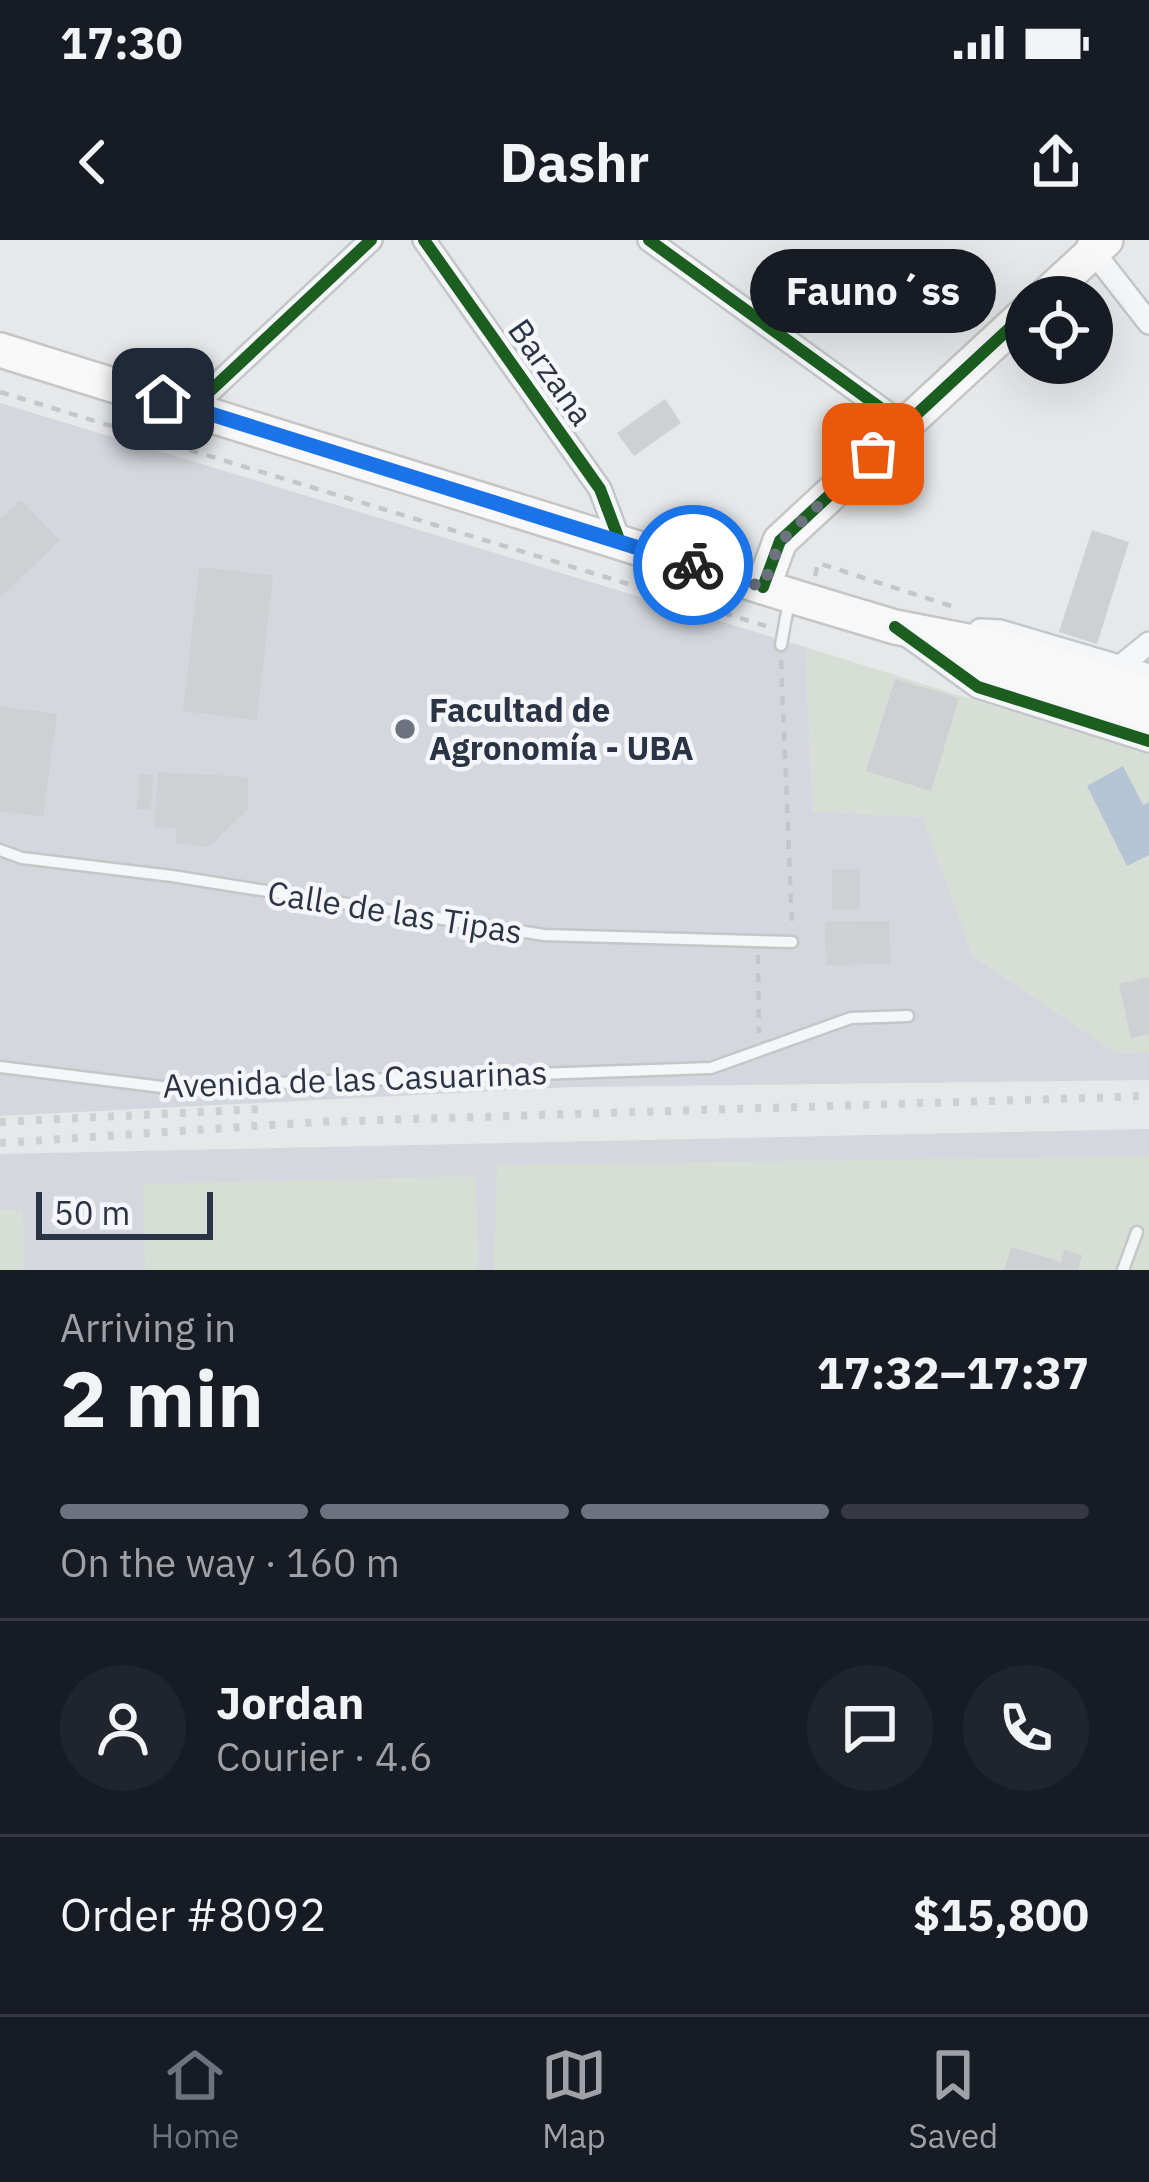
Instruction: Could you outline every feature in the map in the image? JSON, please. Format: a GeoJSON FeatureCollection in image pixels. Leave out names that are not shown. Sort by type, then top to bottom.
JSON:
{"type":"FeatureCollection","features":[{"type":"Feature","properties":{"kind":"main road"},"geometry":{"type":"LineString","coordinates":[[1064,276],[1094,244]]}},
{"type":"Feature","properties":{"kind":"main road"},"geometry":{"type":"LineString","coordinates":[[777,591],[780,542],[1005,332]]}},
{"type":"Feature","properties":{"kind":"main road"},"geometry":{"type":"LineString","coordinates":[[0,350],[895,627],[998,647],[1149,695]]}},
{"type":"Feature","properties":{"kind":"main road"},"geometry":{"type":"LineString","coordinates":[[895,627],[985,667],[1149,723]]}},
{"type":"Feature","properties":{"kind":"street"},"geometry":{"type":"LineString","coordinates":[[192,408],[371,240]]}},
{"type":"Feature","properties":{"kind":"street","name":"Barzana"},"geometry":{"type":"LineString","coordinates":[[424,240],[600,489],[620,542]]}},
{"type":"Feature","properties":{"kind":"street"},"geometry":{"type":"LineString","coordinates":[[649,240],[904,425]]}},
{"type":"Feature","properties":{"kind":"street"},"geometry":{"type":"LineString","coordinates":[[1094,244],[1149,323]]}},
{"type":"Feature","properties":{"kind":"street"},"geometry":{"type":"LineString","coordinates":[[895,627],[1000,631],[1149,675]]}},
{"type":"Feature","properties":{"kind":"street"},"geometry":{"type":"LineString","coordinates":[[895,627],[978,687],[1149,741]]}},
{"type":"Feature","properties":{"kind":"street"},"geometry":{"type":"LineString","coordinates":[[1122,665],[1149,644]]}},
{"type":"Feature","properties":{"kind":"lane"},"geometry":{"type":"LineString","coordinates":[[777,591],[781,645]]}},
{"type":"Feature","properties":{"kind":"lane","name":"Calle de las Tipas"},"geometry":{"type":"LineString","coordinates":[[0,850],[22,858],[172,876],[544,935],[792,942]]}},
{"type":"Feature","properties":{"kind":"lane"},"geometry":{"type":"LineString","coordinates":[[747,1053],[851,1018],[908,1016]]}},
{"type":"Feature","properties":{"kind":"lane","name":"Avenida de las Casuarinas"},"geometry":{"type":"LineString","coordinates":[[0,1067],[162,1087],[711,1068],[747,1053]]}},
{"type":"Feature","properties":{"kind":"lane"},"geometry":{"type":"LineString","coordinates":[[1123,1270],[1137,1232]]}},
{"type":"Feature","properties":{"kind":"path"},"geometry":{"type":"LineString","coordinates":[[0,392],[783,631]]}},
{"type":"Feature","properties":{"kind":"path"},"geometry":{"type":"LineString","coordinates":[[781,645],[792,942]]}},
{"type":"Feature","properties":{"kind":"path"},"geometry":{"type":"LineString","coordinates":[[747,1053],[760,1029],[758,943]]}},
{"type":"Feature","properties":{"kind":"shaded area","name":"Facultad de Agronomía - UBA"},"geometry":{"type":"Polygon","coordinates":[[[0,403],[805,647],[813,811],[923,817],[973,956],[1117,1053],[1149,1052],[1149,1080],[574,1087],[0,1116],[0,403]]]}},
{"type":"Feature","properties":{"kind":"shaded area"},"geometry":{"type":"Polygon","coordinates":[[[805,647],[1149,755],[1149,1052],[1117,1053],[973,956],[922,817],[813,811],[805,647]]]}},
{"type":"Feature","properties":{"kind":"shaded area"},"geometry":{"type":"Polygon","coordinates":[[[1149,1129],[1149,1270],[0,1270],[0,1154],[1149,1129]]]}},
{"type":"Feature","properties":{"kind":"shaded area"},"geometry":{"type":"Polygon","coordinates":[[[1149,1156],[1149,1270],[494,1270],[497,1165],[1149,1156]]]}},
{"type":"Feature","properties":{"kind":"shaded area"},"geometry":{"type":"Polygon","coordinates":[[[476,1176],[479,1270],[145,1270],[143,1184],[476,1176]]]}},
{"type":"Feature","properties":{"kind":"shaded area"},"geometry":{"type":"Polygon","coordinates":[[[23,1209],[24,1270],[0,1270],[0,1210],[23,1209]]]}},
{"type":"Feature","properties":{"kind":"water"},"geometry":{"type":"Polygon","coordinates":[[[1123,766],[1143,805],[1149,802],[1149,855],[1127,866],[1087,786],[1123,766]]]}},
{"type":"Feature","properties":{"kind":"building"},"geometry":{"type":"Polygon","coordinates":[[[665,399],[681,423],[634,456],[617,433],[665,399]]]}},
{"type":"Feature","properties":{"kind":"building"},"geometry":{"type":"Polygon","coordinates":[[[853,407],[859,412],[861,432],[839,454],[822,437],[853,407]]]}},
{"type":"Feature","properties":{"kind":"building"},"geometry":{"type":"Polygon","coordinates":[[[21,500],[60,540],[0,598],[0,519],[21,500]]]}},
{"type":"Feature","properties":{"kind":"building"},"geometry":{"type":"Polygon","coordinates":[[[1092,530],[1129,542],[1097,644],[1059,632],[1092,530]]]}},
{"type":"Feature","properties":{"kind":"building"},"geometry":{"type":"Polygon","coordinates":[[[199,567],[273,575],[257,720],[183,711],[199,567]]]}},
{"type":"Feature","properties":{"kind":"building"},"geometry":{"type":"Polygon","coordinates":[[[895,679],[959,698],[931,791],[866,771],[895,679]]]}},
{"type":"Feature","properties":{"kind":"building"},"geometry":{"type":"Polygon","coordinates":[[[0,706],[57,714],[43,817],[0,811],[0,706]]]}},
{"type":"Feature","properties":{"kind":"building"},"geometry":{"type":"Polygon","coordinates":[[[158,772],[248,777],[248,809],[209,847],[176,843],[177,828],[154,827],[158,772]]]}},
{"type":"Feature","properties":{"kind":"building"},"geometry":{"type":"Polygon","coordinates":[[[139,774],[153,775],[151,810],[137,809],[139,774]]]}},
{"type":"Feature","properties":{"kind":"building"},"geometry":{"type":"Polygon","coordinates":[[[832,869],[860,869],[860,909],[832,909],[832,869]]]}},
{"type":"Feature","properties":{"kind":"building"},"geometry":{"type":"Polygon","coordinates":[[[889,921],[890,964],[826,965],[825,922],[889,921]]]}},
{"type":"Feature","properties":{"kind":"building"},"geometry":{"type":"Polygon","coordinates":[[[1149,977],[1149,1034],[1131,1038],[1119,984],[1149,977]]]}},
{"type":"Feature","properties":{"kind":"building"},"geometry":{"type":"Polygon","coordinates":[[[1011,1247],[1061,1262],[1064,1250],[1082,1255],[1078,1270],[1004,1270],[1011,1247]]]}},
{"type":"Feature","properties":{"kind":"railway"},"geometry":{"type":"LineString","coordinates":[[0,1143],[317,1122],[1149,1096]]}},
{"type":"Feature","properties":{"kind":"railway"},"geometry":{"type":"LineString","coordinates":[[0,1122],[261,1109]]}},
{"type":"Feature","properties":{"kind":"cycle path"},"geometry":{"type":"LineString","coordinates":[[192,408],[371,240]]}},
{"type":"Feature","properties":{"kind":"cycle path"},"geometry":{"type":"LineString","coordinates":[[424,240],[600,489],[620,542]]}},
{"type":"Feature","properties":{"kind":"cycle path"},"geometry":{"type":"LineString","coordinates":[[649,240],[904,425]]}},
{"type":"Feature","properties":{"kind":"cycle path"},"geometry":{"type":"LineString","coordinates":[[763,587],[780,541],[1005,332]]}},
{"type":"Feature","properties":{"kind":"cycle path"},"geometry":{"type":"LineString","coordinates":[[895,627],[978,687],[1149,741]]}},
{"type":"Feature","properties":{"kind":"way so far"},"geometry":{"type":"LineString","coordinates":[[693,565],[763,587],[780,542],[873,454]]}},
{"type":"Feature","properties":{"kind":"place","name":"Fauno´ss"},"geometry":{"type":"Point","coordinates":[873,454]}},
{"type":"Feature","properties":{"kind":"place","name":"Facultad de Agronomía - UBA"},"geometry":{"type":"Point","coordinates":[405,729]}},
{"type":"Feature","properties":{"kind":"route"},"geometry":{"type":"LineString","coordinates":[[163,399],[693,565]]}}]}
